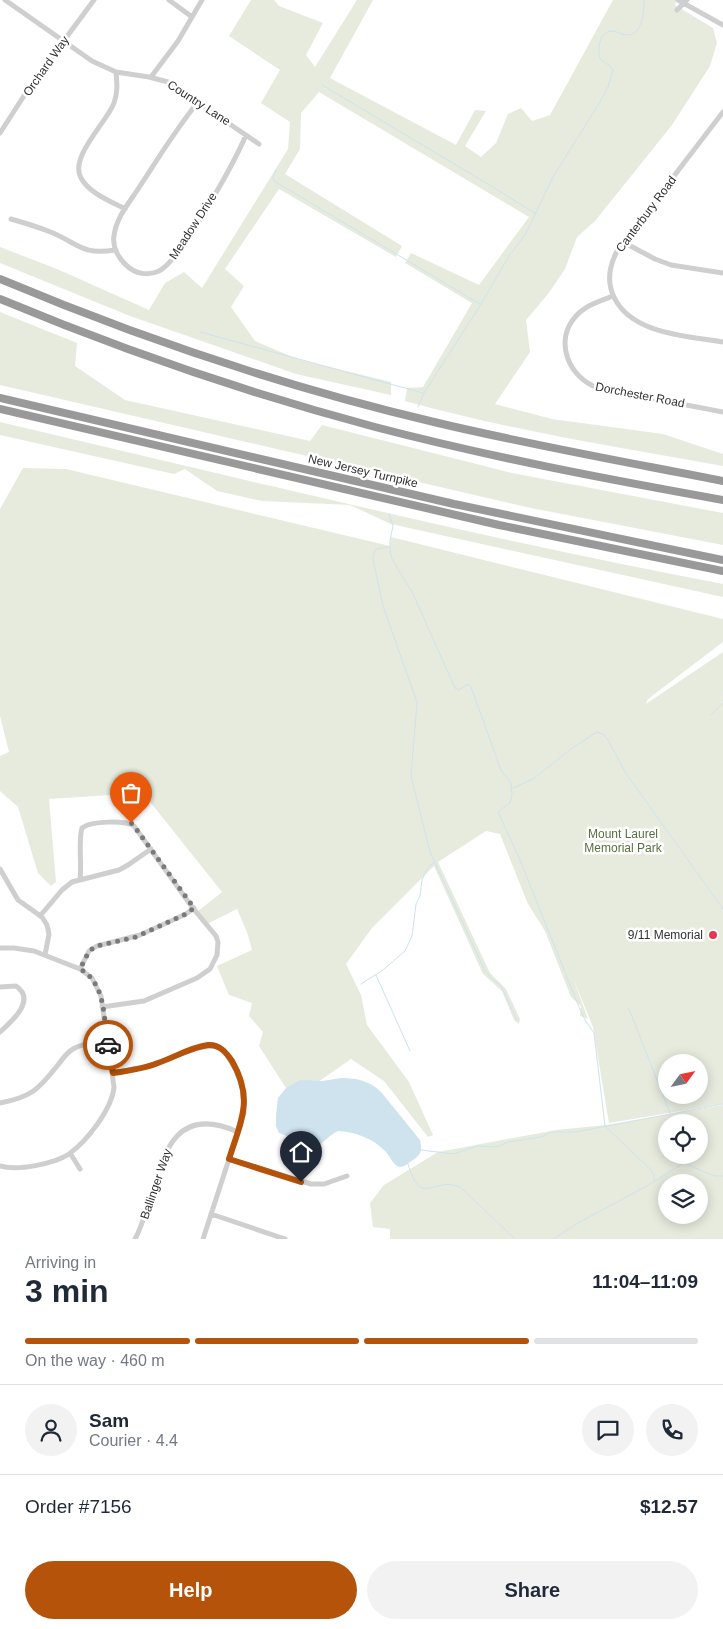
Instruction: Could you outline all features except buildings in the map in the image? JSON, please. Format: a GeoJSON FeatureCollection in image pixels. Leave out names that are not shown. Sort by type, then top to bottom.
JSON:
{"type":"FeatureCollection","features":[{"type":"Feature","properties":{"kind":"highway"},"geometry":{"type":"LineString","coordinates":[[0,279],[158,340],[334,396],[492,436],[723,481]]}},
{"type":"Feature","properties":{"kind":"highway"},"geometry":{"type":"LineString","coordinates":[[0,299],[156,359],[315,410],[384,429],[500,456],[723,500]]}},
{"type":"Feature","properties":{"kind":"highway","name":"New Jersey Turnpike"},"geometry":{"type":"LineString","coordinates":[[0,398],[454,504],[723,560]]}},
{"type":"Feature","properties":{"kind":"highway","name":"New Jersey Turnpike"},"geometry":{"type":"LineString","coordinates":[[0,410],[490,524],[723,571]]}},
{"type":"Feature","properties":{"kind":"street","name":"Country Lane"},"geometry":{"type":"LineString","coordinates":[[5,0],[92,61],[116,72],[168,82],[259,144]]}},
{"type":"Feature","properties":{"kind":"street","name":"Orchard Way"},"geometry":{"type":"LineString","coordinates":[[0,132],[94,0]]}},
{"type":"Feature","properties":{"kind":"street"},"geometry":{"type":"LineString","coordinates":[[169,0],[192,18]]}},
{"type":"Feature","properties":{"kind":"street"},"geometry":{"type":"LineString","coordinates":[[152,78],[178,41],[202,0]]}},
{"type":"Feature","properties":{"kind":"street"},"geometry":{"type":"LineString","coordinates":[[678,0],[686,2],[723,25]]}},
{"type":"Feature","properties":{"kind":"street"},"geometry":{"type":"LineString","coordinates":[[677,10],[686,2]]}},
{"type":"Feature","properties":{"kind":"street"},"geometry":{"type":"LineString","coordinates":[[116,72],[118,88],[114,102],[85,149],[78,170],[81,178],[89,188],[125,209]]}},
{"type":"Feature","properties":{"kind":"street"},"geometry":{"type":"LineString","coordinates":[[11,219],[50,231],[91,252],[99,253],[115,250],[115,231],[125,209],[170,140],[198,102]]}},
{"type":"Feature","properties":{"kind":"street","name":"Canterbury Road"},"geometry":{"type":"LineString","coordinates":[[723,112],[623,242],[610,267],[609,280],[613,296],[625,314],[635,321],[648,327],[723,342]]}},
{"type":"Feature","properties":{"kind":"street","name":"Meadow Drive"},"geometry":{"type":"LineString","coordinates":[[115,250],[125,264],[137,272],[153,274],[164,268],[176,254],[197,222],[237,155],[246,135]]}},
{"type":"Feature","properties":{"kind":"street"},"geometry":{"type":"LineString","coordinates":[[623,242],[655,259],[671,265],[723,273]]}},
{"type":"Feature","properties":{"kind":"street","name":"Dorchester Road"},"geometry":{"type":"LineString","coordinates":[[613,296],[581,312],[566,332],[566,354],[573,369],[580,378],[598,388],[723,412]]}},
{"type":"Feature","properties":{"kind":"street"},"geometry":{"type":"LineString","coordinates":[[80,879],[82,866],[80,831],[84,826],[122,822],[131,823],[217,939],[217,955],[210,968],[197,978],[144,1001],[102,1007]]}},
{"type":"Feature","properties":{"kind":"street"},"geometry":{"type":"LineString","coordinates":[[40,916],[65,887],[72,882],[119,870],[128,866],[151,849]]}},
{"type":"Feature","properties":{"kind":"street"},"geometry":{"type":"LineString","coordinates":[[0,869],[18,900],[45,921],[48,930],[45,955]]}},
{"type":"Feature","properties":{"kind":"street"},"geometry":{"type":"LineString","coordinates":[[80,969],[89,951],[97,946],[136,937],[186,914],[194,908]]}},
{"type":"Feature","properties":{"kind":"street"},"geometry":{"type":"LineString","coordinates":[[0,948],[21,948],[45,955],[80,969],[88,974],[96,983],[101,996],[113,1073],[114,1094],[109,1106],[94,1127],[70,1153],[51,1161],[27,1166],[9,1168],[0,1166]]}},
{"type":"Feature","properties":{"kind":"street"},"geometry":{"type":"LineString","coordinates":[[0,987],[16,986],[22,992],[24,1000],[19,1013],[0,1032]]}},
{"type":"Feature","properties":{"kind":"street"},"geometry":{"type":"LineString","coordinates":[[0,1103],[23,1098],[33,1092],[66,1055],[74,1049],[86,1044],[107,1040]]}},
{"type":"Feature","properties":{"kind":"street"},"geometry":{"type":"LineString","coordinates":[[113,1073],[149,1066],[203,1046],[220,1047],[234,1065],[244,1093],[244,1113],[203,1239]]}},
{"type":"Feature","properties":{"kind":"street","name":"Ballinger Way"},"geometry":{"type":"LineString","coordinates":[[135,1239],[145,1216],[167,1150],[174,1138],[190,1127],[204,1124],[218,1124],[238,1132]]}},
{"type":"Feature","properties":{"kind":"street"},"geometry":{"type":"LineString","coordinates":[[70,1153],[80,1169]]}},
{"type":"Feature","properties":{"kind":"street"},"geometry":{"type":"LineString","coordinates":[[229,1159],[311,1184],[324,1184],[347,1176]]}},
{"type":"Feature","properties":{"kind":"street"},"geometry":{"type":"LineString","coordinates":[[211,1214],[285,1239]]}},
{"type":"Feature","properties":{"kind":"street"},"geometry":{"type":"LineString","coordinates":[[265,1239],[266,1232]]}},
{"type":"Feature","properties":{"kind":"green space"},"geometry":{"type":"Polygon","coordinates":[[[251,0],[274,0],[279,6],[323,23],[306,55],[315,67],[357,0],[373,0],[330,78],[456,145],[475,110],[486,111],[465,146],[481,157],[496,143],[508,114],[521,108],[532,121],[550,115],[613,0],[677,0],[675,5],[713,28],[717,43],[710,66],[672,125],[595,221],[577,237],[565,269],[548,294],[526,320],[530,352],[495,404],[552,419],[663,434],[723,454],[723,466],[523,429],[405,401],[407,388],[423,387],[472,303],[405,263],[411,253],[479,285],[529,217],[319,92],[301,113],[300,149],[285,174],[402,246],[396,257],[279,189],[225,269],[244,286],[231,307],[255,341],[297,359],[391,382],[391,395],[296,374],[130,316],[0,263],[0,247],[57,269],[149,310],[165,283],[184,272],[202,288],[288,149],[290,122],[261,103],[280,70],[229,36],[251,0]]]}},
{"type":"Feature","properties":{"kind":"green space"},"geometry":{"type":"Polygon","coordinates":[[[0,312],[77,343],[75,366],[125,400],[310,441],[322,425],[512,473],[723,513],[723,545],[531,508],[0,385],[0,312]]]}},
{"type":"Feature","properties":{"kind":"green space"},"geometry":{"type":"Polygon","coordinates":[[[0,422],[451,527],[723,584],[723,597],[391,524],[350,505],[262,501],[217,491],[185,469],[174,474],[0,435],[0,422]]]}},
{"type":"Feature","properties":{"kind":"green space","name":"Mount Laurel Memorial Park"},"geometry":{"type":"Polygon","coordinates":[[[23,468],[66,469],[390,546],[391,537],[723,619],[723,642],[648,699],[646,704],[723,652],[723,1104],[609,1123],[593,1027],[573,978],[588,1019],[580,1016],[581,1006],[571,997],[545,931],[528,904],[500,834],[486,831],[438,862],[490,973],[506,989],[520,1019],[519,1024],[514,1020],[502,991],[483,974],[434,866],[372,928],[346,964],[361,995],[367,1025],[409,1082],[433,1135],[428,1137],[384,1081],[351,1059],[318,1082],[286,1088],[259,1046],[263,1032],[249,1016],[252,1003],[229,995],[217,966],[252,950],[237,909],[207,924],[197,912],[222,892],[143,793],[49,799],[56,882],[51,886],[38,873],[18,807],[0,791],[0,756],[9,752],[0,716],[0,509],[23,468]]]}},
{"type":"Feature","properties":{"kind":"green space"},"geometry":{"type":"Polygon","coordinates":[[[723,1105],[723,1239],[390,1239],[390,1229],[373,1227],[370,1203],[384,1185],[438,1152],[556,1130],[606,1125],[658,1116],[658,1164],[708,1164],[708,1114],[670,1114],[723,1105]]]}},
{"type":"Feature","properties":{"kind":"water"},"geometry":{"type":"Polygon","coordinates":[[[342,1078],[363,1081],[381,1092],[420,1140],[421,1151],[416,1158],[400,1167],[374,1142],[363,1136],[351,1133],[338,1131],[315,1147],[279,1133],[276,1126],[278,1098],[286,1088],[300,1080],[322,1081],[342,1078]]]}},
{"type":"Feature","properties":{"kind":"waterway"},"geometry":{"type":"LineString","coordinates":[[418,407],[424,393],[481,304],[509,256],[525,235],[553,177],[608,87],[613,70],[600,59],[599,46],[602,37],[604,34],[612,31],[627,35],[636,31],[641,22],[644,0]]}},
{"type":"Feature","properties":{"kind":"waterway"},"geometry":{"type":"LineString","coordinates":[[322,85],[536,214]]}},
{"type":"Feature","properties":{"kind":"waterway"},"geometry":{"type":"LineString","coordinates":[[276,170],[273,177],[274,181],[480,304]]}},
{"type":"Feature","properties":{"kind":"waterway"},"geometry":{"type":"LineString","coordinates":[[200,332],[423,393]]}},
{"type":"Feature","properties":{"kind":"waterway"},"geometry":{"type":"LineString","coordinates":[[389,514],[393,526],[390,540],[392,559],[413,594],[455,688],[459,690],[468,684],[471,687],[501,770],[511,783],[512,794],[510,803],[499,811],[499,814],[520,860],[579,1007],[594,1033],[605,1126],[651,1170],[654,1175],[654,1181]]}},
{"type":"Feature","properties":{"kind":"waterway"},"geometry":{"type":"LineString","coordinates":[[388,547],[376,549],[373,559],[383,606],[417,702],[411,776],[430,852],[485,971],[501,986],[517,1020]]}},
{"type":"Feature","properties":{"kind":"waterway"},"geometry":{"type":"LineString","coordinates":[[711,715],[723,703]]}},
{"type":"Feature","properties":{"kind":"waterway"},"geometry":{"type":"LineString","coordinates":[[513,788],[533,779],[571,749],[597,732],[603,734],[625,772],[723,909]]}},
{"type":"Feature","properties":{"kind":"waterway"},"geometry":{"type":"LineString","coordinates":[[361,984],[383,970],[405,951],[412,936],[416,904],[420,896],[422,880],[427,869],[434,862]]}},
{"type":"Feature","properties":{"kind":"waterway"},"geometry":{"type":"LineString","coordinates":[[376,975],[410,1051]]}},
{"type":"Feature","properties":{"kind":"waterway"},"geometry":{"type":"LineString","coordinates":[[629,1009],[670,1113]]}},
{"type":"Feature","properties":{"kind":"waterway"},"geometry":{"type":"LineString","coordinates":[[421,1150],[454,1154],[477,1146],[497,1147],[508,1142],[541,1137],[551,1132],[576,1132],[723,1104]]}},
{"type":"Feature","properties":{"kind":"waterway"},"geometry":{"type":"LineString","coordinates":[[553,1239],[684,1163],[714,1176],[723,1176]]}},
{"type":"Feature","properties":{"kind":"waterway"},"geometry":{"type":"LineString","coordinates":[[408,1164],[418,1185],[423,1188],[442,1185],[460,1187],[515,1239]]}},
{"type":"Feature","properties":{"kind":"way so far"},"geometry":{"type":"LineString","coordinates":[[108,1045],[99,989],[92,978],[80,969],[89,951],[101,944],[121,941],[140,935],[186,914],[194,908],[131,823]]}},
{"type":"Feature","properties":{"kind":"place","name":"9/11 Memorial"},"geometry":{"type":"Point","coordinates":[713,935]}},
{"type":"Feature","properties":{"kind":"route"},"geometry":{"type":"LineString","coordinates":[[108,1045],[113,1073],[149,1066],[203,1046],[220,1047],[228,1055],[236,1070],[243,1086],[245,1099],[244,1113],[229,1159],[301,1182]]}}]}
